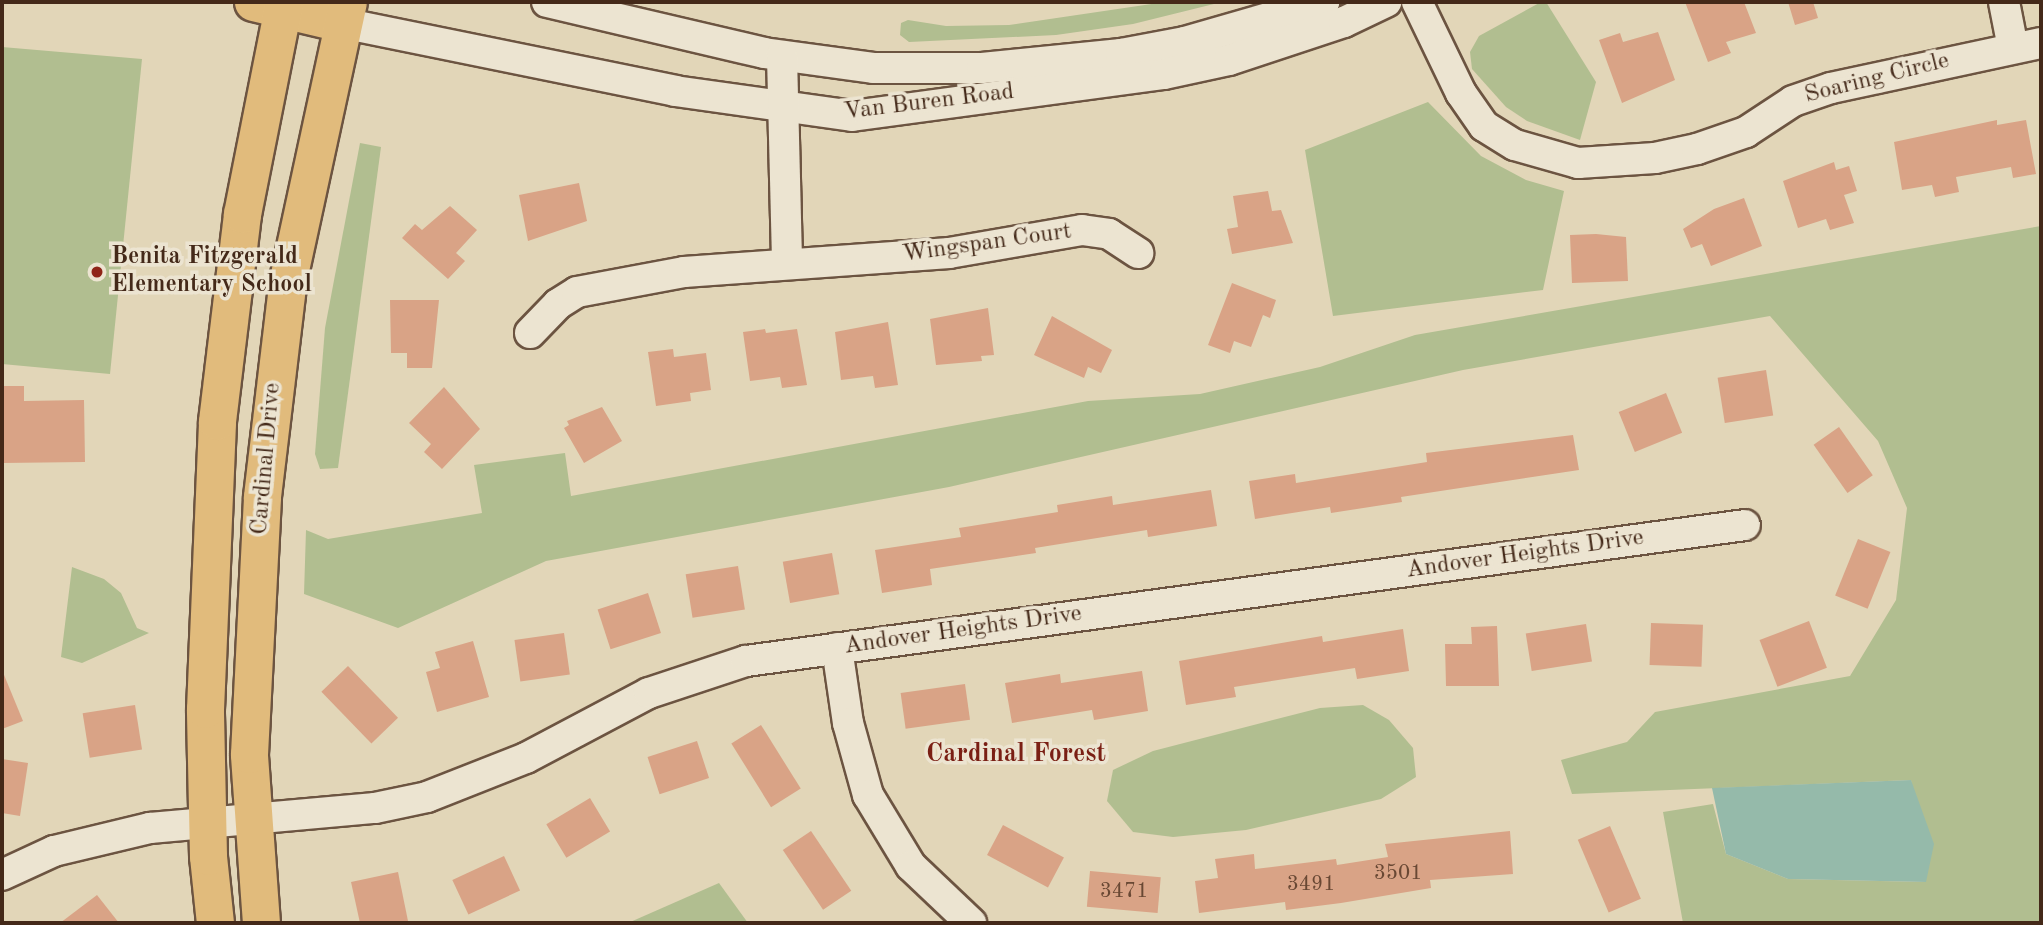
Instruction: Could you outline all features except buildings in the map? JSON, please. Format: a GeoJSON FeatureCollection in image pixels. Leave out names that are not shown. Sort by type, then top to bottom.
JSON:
{"type":"FeatureCollection","features":[{"type":"Feature","properties":{"kind":"main road"},"geometry":{"type":"LineString","coordinates":[[273,4],[345,12]]}},
{"type":"Feature","properties":{"kind":"main road","name":"Cardinal Drive"},"geometry":{"type":"LineString","coordinates":[[215,923],[207,823],[205,709],[218,408],[242,214],[273,4]]}},
{"type":"Feature","properties":{"kind":"main road","name":"Cardinal Drive"},"geometry":{"type":"LineString","coordinates":[[261,923],[250,819],[254,601],[276,361],[292,257],[345,12]]}},
{"type":"Feature","properties":{"kind":"street","name":"Van Buren Road"},"geometry":{"type":"LineString","coordinates":[[547,2],[782,56],[873,68],[982,68],[1062,62],[1185,42],[1324,2]]}},
{"type":"Feature","properties":{"kind":"street","name":"Van Buren Road"},"geometry":{"type":"LineString","coordinates":[[345,12],[783,109],[852,116],[1164,74],[1229,60],[1332,26],[1385,2]]}},
{"type":"Feature","properties":{"kind":"street","name":"Soaring Circle"},"geometry":{"type":"LineString","coordinates":[[1417,2],[1461,93],[1484,126],[1537,154],[1578,163],[1655,158],[1697,149],[1746,132],[1793,101],[1831,88],[2027,46],[2004,2]]}},
{"type":"Feature","properties":{"kind":"street"},"geometry":{"type":"LineString","coordinates":[[782,56],[787,262]]}},
{"type":"Feature","properties":{"kind":"street","name":"Wingspan Court"},"geometry":{"type":"LineString","coordinates":[[530,333],[558,304],[595,287],[787,262],[949,253],[1082,230],[1109,234],[1138,253]]}},
{"type":"Feature","properties":{"kind":"street","name":"Andover Heights Drive"},"geometry":{"type":"LineString","coordinates":[[2,875],[54,851],[102,836],[207,823],[375,808],[427,797],[489,775],[649,693],[696,674],[746,661],[1745,525]]}},
{"type":"Feature","properties":{"kind":"street"},"geometry":{"type":"LineString","coordinates":[[837,648],[848,723],[869,794],[911,866],[971,923]]}},
{"type":"Feature","properties":{"kind":"shaded area"},"geometry":{"type":"Polygon","coordinates":[[[1165,2],[1222,2],[1133,24],[1056,35],[909,42],[900,35],[901,23],[908,20],[946,26],[1009,25],[1165,2]]]}},
{"type":"Feature","properties":{"kind":"shaded area"},"geometry":{"type":"Polygon","coordinates":[[[1541,2],[1546,2],[1596,82],[1580,140],[1527,121],[1506,107],[1472,69],[1470,52],[1479,36],[1541,2]]]}},
{"type":"Feature","properties":{"kind":"shaded area"},"geometry":{"type":"Polygon","coordinates":[[[2,47],[142,59],[110,374],[2,364],[2,47]]]}},
{"type":"Feature","properties":{"kind":"shaded area"},"geometry":{"type":"Polygon","coordinates":[[[1428,102],[1481,156],[1526,180],[1564,191],[1543,290],[1333,316],[1305,150],[1428,102]]]}},
{"type":"Feature","properties":{"kind":"shaded area"},"geometry":{"type":"Polygon","coordinates":[[[360,143],[381,147],[338,468],[320,469],[315,454],[325,328],[360,143]]]}},
{"type":"Feature","properties":{"kind":"shaded area"},"geometry":{"type":"Polygon","coordinates":[[[2041,226],[2041,923],[1683,923],[1663,812],[1713,804],[1726,854],[1788,879],[1925,882],[1911,780],[1572,794],[1561,760],[1627,742],[1655,712],[1850,676],[1896,600],[1907,508],[1878,441],[1770,316],[1463,370],[949,487],[546,561],[398,628],[304,594],[306,530],[328,539],[482,513],[474,465],[565,453],[571,496],[1088,401],[1200,394],[1320,367],[1415,335],[2041,226]]]}},
{"type":"Feature","properties":{"kind":"shaded area"},"geometry":{"type":"Polygon","coordinates":[[[72,567],[104,579],[121,593],[137,628],[149,633],[82,663],[61,657],[72,567]]]}},
{"type":"Feature","properties":{"kind":"shaded area"},"geometry":{"type":"Polygon","coordinates":[[[1363,705],[1389,720],[1413,748],[1416,777],[1381,799],[1246,830],[1173,837],[1133,832],[1107,801],[1113,770],[1153,751],[1320,708],[1363,705]]]}},
{"type":"Feature","properties":{"kind":"shaded area"},"geometry":{"type":"Polygon","coordinates":[[[1911,780],[1934,844],[1926,882],[1788,879],[1726,854],[1712,788],[1911,780]]]}},
{"type":"Feature","properties":{"kind":"shaded area"},"geometry":{"type":"Polygon","coordinates":[[[719,883],[748,923],[628,923],[719,883]]]}},
{"type":"Feature","properties":{"kind":"place","name":"Benita Fitzgerald Elementary School"},"geometry":{"type":"Point","coordinates":[97,272]}},
{"type":"Feature","properties":{"kind":"district","name":"Cardinal Forest"},"geometry":{"type":"Point","coordinates":[1016,755]}}]}
